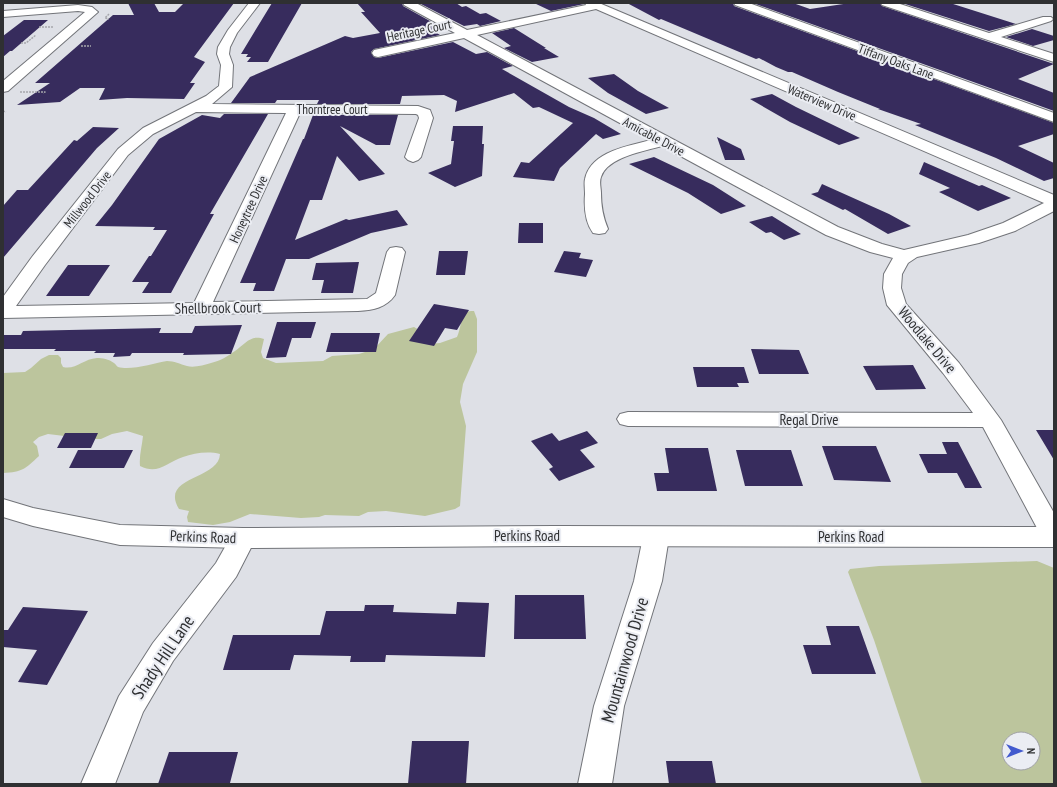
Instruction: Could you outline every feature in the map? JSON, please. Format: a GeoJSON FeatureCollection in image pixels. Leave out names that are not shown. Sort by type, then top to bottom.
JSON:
{"type":"FeatureCollection","features":[{"type":"Feature","properties":{"kind":"street","name":"Millwood Drive"},"geometry":{"type":"LineString","coordinates":[[3,312],[38,261],[124,152],[148,131],[211,99],[225,87],[227,66],[223,54],[224,47],[232,32],[255,3]]}},
{"type":"Feature","properties":{"kind":"street","name":"Amicable Drive"},"geometry":{"type":"LineString","coordinates":[[408,3],[662,141],[832,231],[876,248],[907,256]]}},
{"type":"Feature","properties":{"kind":"street","name":"Tiffany Oaks Lane"},"geometry":{"type":"LineString","coordinates":[[739,3],[1054,118]]}},
{"type":"Feature","properties":{"kind":"street"},"geometry":{"type":"LineString","coordinates":[[886,3],[1054,58]]}},
{"type":"Feature","properties":{"kind":"street","name":"Heritage Court"},"geometry":{"type":"LineString","coordinates":[[378,53],[593,4]]}},
{"type":"Feature","properties":{"kind":"street","name":"Waterview Drive"},"geometry":{"type":"LineString","coordinates":[[593,4],[1054,200]]}},
{"type":"Feature","properties":{"kind":"street"},"geometry":{"type":"LineString","coordinates":[[3,14],[78,8],[89,9],[92,12],[3,88]]}},
{"type":"Feature","properties":{"kind":"street"},"geometry":{"type":"LineString","coordinates":[[987,37],[1047,19]]}},
{"type":"Feature","properties":{"kind":"street","name":"Thorntree Court"},"geometry":{"type":"LineString","coordinates":[[191,108],[407,108],[420,110],[425,113],[426,118],[413,158]]}},
{"type":"Feature","properties":{"kind":"street","name":"Honeytree Drive"},"geometry":{"type":"LineString","coordinates":[[201,308],[295,109]]}},
{"type":"Feature","properties":{"kind":"street"},"geometry":{"type":"LineString","coordinates":[[599,229],[592,205],[593,178],[598,169],[607,159],[662,141]]}},
{"type":"Feature","properties":{"kind":"street"},"geometry":{"type":"LineString","coordinates":[[907,256],[911,253],[973,239],[1009,227],[1054,204]]}},
{"type":"Feature","properties":{"kind":"street","name":"Shellbrook Court"},"geometry":{"type":"LineString","coordinates":[[3,312],[341,306],[375,303],[382,299],[386,292],[396,252]]}},
{"type":"Feature","properties":{"kind":"street","name":"Woodlake Drive"},"geometry":{"type":"LineString","coordinates":[[907,256],[901,260],[893,274],[892,288],[897,305],[950,367],[990,420],[1054,536]]}},
{"type":"Feature","properties":{"kind":"street","name":"Regal Drive"},"geometry":{"type":"LineString","coordinates":[[628,419],[990,420]]}},
{"type":"Feature","properties":{"kind":"street","name":"Perkins Road"},"geometry":{"type":"LineString","coordinates":[[3,508],[32,517],[120,535],[243,538],[548,536],[1054,536]]}},
{"type":"Feature","properties":{"kind":"street","name":"Mountainwood Drive"},"geometry":{"type":"LineString","coordinates":[[595,784],[610,706],[648,581],[656,537]]}},
{"type":"Feature","properties":{"kind":"street","name":"Shady Hill Lane"},"geometry":{"type":"LineString","coordinates":[[98,784],[130,706],[163,652],[226,570],[243,538]]}},
{"type":"Feature","properties":{"kind":"path"},"geometry":{"type":"LineString","coordinates":[[109,14],[105,18],[109,19]]}},
{"type":"Feature","properties":{"kind":"path"},"geometry":{"type":"LineString","coordinates":[[22,43],[26,43],[36,35]]}},
{"type":"Feature","properties":{"kind":"path"},"geometry":{"type":"LineString","coordinates":[[81,46],[91,46]]}},
{"type":"Feature","properties":{"kind":"path"},"geometry":{"type":"LineString","coordinates":[[18,93],[45,92],[43,93]]}},
{"type":"Feature","properties":{"kind":"green space"},"geometry":{"type":"Polygon","coordinates":[[[474,311],[477,319],[477,352],[463,384],[460,402],[466,426],[460,506],[455,509],[425,516],[386,511],[368,512],[359,516],[325,515],[319,517],[301,518],[250,514],[230,522],[213,525],[188,522],[187,517],[189,511],[179,509],[175,498],[177,490],[183,484],[210,469],[217,462],[220,454],[196,454],[177,459],[157,469],[146,468],[140,466],[143,436],[127,431],[112,434],[101,439],[48,434],[39,437],[33,442],[37,446],[39,456],[19,471],[3,473],[3,373],[25,372],[41,359],[49,355],[58,355],[61,358],[63,367],[68,368],[97,358],[108,360],[115,363],[118,367],[123,368],[167,361],[190,367],[221,360],[248,340],[259,338],[264,339],[261,352],[263,358],[276,363],[323,361],[332,356],[359,354],[374,349],[388,334],[414,327],[421,331],[429,344],[440,343],[457,337],[465,312],[474,311]]]}},
{"type":"Feature","properties":{"kind":"green space"},"geometry":{"type":"Polygon","coordinates":[[[1037,561],[1054,568],[1054,784],[922,784],[874,640],[848,572],[850,569],[879,566],[1037,561]]]}},
{"type":"Feature","properties":{"kind":"building"},"geometry":{"type":"Polygon","coordinates":[[[128,3],[154,3],[159,12],[175,12],[183,4],[234,3],[194,57],[205,62],[190,83],[195,83],[184,99],[127,98],[99,100],[105,88],[80,88],[60,102],[17,105],[50,83],[35,83],[113,15],[134,15],[128,3]]]}},
{"type":"Feature","properties":{"kind":"building"},"geometry":{"type":"Polygon","coordinates":[[[272,3],[302,3],[268,62],[247,62],[251,57],[246,57],[248,54],[241,54],[272,3]]]}},
{"type":"Feature","properties":{"kind":"building"},"geometry":{"type":"Polygon","coordinates":[[[357,3],[402,3],[403,6],[446,30],[435,32],[440,35],[374,49],[371,52],[374,57],[378,58],[453,42],[476,54],[487,52],[513,66],[502,69],[569,107],[594,118],[621,134],[603,139],[596,134],[560,168],[554,181],[513,177],[521,162],[529,163],[573,123],[539,107],[533,108],[514,93],[455,112],[457,101],[444,95],[402,96],[400,104],[317,104],[319,100],[277,100],[275,103],[231,103],[250,77],[345,36],[353,38],[380,33],[361,12],[365,12],[357,3]]]}},
{"type":"Feature","properties":{"kind":"building"},"geometry":{"type":"Polygon","coordinates":[[[419,3],[456,3],[462,7],[466,6],[480,14],[486,13],[501,21],[480,26],[477,24],[464,26],[419,3]]]}},
{"type":"Feature","properties":{"kind":"building"},"geometry":{"type":"Polygon","coordinates":[[[534,3],[584,3],[584,4],[551,11],[534,3]]]}},
{"type":"Feature","properties":{"kind":"building"},"geometry":{"type":"Polygon","coordinates":[[[627,3],[733,3],[734,6],[1054,123],[1054,134],[1018,146],[1054,163],[1054,178],[1044,181],[996,158],[915,125],[921,124],[878,109],[880,109],[792,72],[776,67],[759,58],[756,59],[661,19],[659,20],[627,3]]]}},
{"type":"Feature","properties":{"kind":"building"},"geometry":{"type":"Polygon","coordinates":[[[753,3],[793,3],[810,9],[850,3],[880,3],[882,6],[1054,64],[1018,79],[1054,93],[1054,111],[753,3]]]}},
{"type":"Feature","properties":{"kind":"building"},"geometry":{"type":"Polygon","coordinates":[[[902,3],[950,3],[1016,24],[989,31],[902,3]]]}},
{"type":"Feature","properties":{"kind":"building"},"geometry":{"type":"Polygon","coordinates":[[[24,20],[48,20],[3,57],[3,36],[24,20]]]}},
{"type":"Feature","properties":{"kind":"building"},"geometry":{"type":"Polygon","coordinates":[[[514,28],[559,57],[532,62],[504,48],[511,46],[492,33],[514,28]]]}},
{"type":"Feature","properties":{"kind":"building"},"geometry":{"type":"Polygon","coordinates":[[[1032,29],[1054,36],[1054,40],[1033,46],[1006,37],[1032,29]]]}},
{"type":"Feature","properties":{"kind":"building"},"geometry":{"type":"Polygon","coordinates":[[[614,74],[638,91],[669,108],[646,114],[608,93],[588,78],[614,74]]]}},
{"type":"Feature","properties":{"kind":"building"},"geometry":{"type":"Polygon","coordinates":[[[772,94],[860,138],[839,145],[790,122],[750,99],[772,94]]]}},
{"type":"Feature","properties":{"kind":"building"},"geometry":{"type":"Polygon","coordinates":[[[224,114],[268,114],[210,214],[214,214],[171,293],[142,293],[149,282],[132,282],[149,256],[151,256],[167,230],[153,230],[155,227],[95,226],[112,205],[159,139],[202,115],[220,118],[224,114]]]}},
{"type":"Feature","properties":{"kind":"building"},"geometry":{"type":"Polygon","coordinates":[[[313,115],[398,115],[390,145],[376,145],[340,126],[385,174],[359,181],[337,156],[322,200],[310,200],[295,240],[346,219],[349,220],[397,210],[408,225],[371,233],[309,259],[286,259],[274,291],[253,291],[256,283],[240,283],[304,139],[313,115]]]}},
{"type":"Feature","properties":{"kind":"building"},"geometry":{"type":"Polygon","coordinates":[[[453,126],[483,126],[482,144],[484,144],[482,176],[455,187],[428,173],[451,164],[454,141],[451,141],[453,126]]]}},
{"type":"Feature","properties":{"kind":"building"},"geometry":{"type":"Polygon","coordinates":[[[93,127],[119,128],[97,148],[3,258],[3,206],[17,190],[28,190],[74,140],[77,141],[93,127]]]}},
{"type":"Feature","properties":{"kind":"building"},"geometry":{"type":"Polygon","coordinates":[[[717,137],[741,149],[745,160],[725,160],[717,137]]]}},
{"type":"Feature","properties":{"kind":"building"},"geometry":{"type":"Polygon","coordinates":[[[654,157],[713,185],[746,206],[721,214],[688,193],[629,164],[654,157]]]}},
{"type":"Feature","properties":{"kind":"building"},"geometry":{"type":"Polygon","coordinates":[[[924,162],[1011,198],[978,211],[939,192],[950,188],[919,174],[924,162]]]}},
{"type":"Feature","properties":{"kind":"building"},"geometry":{"type":"Polygon","coordinates":[[[822,184],[889,214],[911,226],[888,234],[845,209],[843,210],[811,194],[818,192],[822,184]]]}},
{"type":"Feature","properties":{"kind":"building"},"geometry":{"type":"Polygon","coordinates":[[[772,216],[801,234],[784,240],[771,232],[766,233],[749,222],[772,216]]]}},
{"type":"Feature","properties":{"kind":"building"},"geometry":{"type":"Polygon","coordinates":[[[519,223],[543,223],[543,243],[518,243],[519,223]]]}},
{"type":"Feature","properties":{"kind":"building"},"geometry":{"type":"Polygon","coordinates":[[[439,251],[468,251],[465,275],[436,275],[439,251]]]}},
{"type":"Feature","properties":{"kind":"building"},"geometry":{"type":"Polygon","coordinates":[[[564,251],[581,253],[579,258],[593,260],[586,277],[554,272],[564,251]]]}},
{"type":"Feature","properties":{"kind":"building"},"geometry":{"type":"Polygon","coordinates":[[[359,262],[353,293],[321,293],[324,280],[312,280],[316,263],[359,262]]]}},
{"type":"Feature","properties":{"kind":"building"},"geometry":{"type":"Polygon","coordinates":[[[68,265],[110,265],[89,296],[46,296],[68,265]]]}},
{"type":"Feature","properties":{"kind":"building"},"geometry":{"type":"Polygon","coordinates":[[[434,304],[469,310],[457,330],[445,328],[434,346],[409,341],[434,304]]]}},
{"type":"Feature","properties":{"kind":"building"},"geometry":{"type":"Polygon","coordinates":[[[277,322],[316,322],[311,338],[292,338],[286,357],[266,358],[277,322]]]}},
{"type":"Feature","properties":{"kind":"building"},"geometry":{"type":"Polygon","coordinates":[[[242,325],[231,354],[183,355],[184,353],[132,353],[130,356],[113,357],[115,353],[94,353],[96,351],[3,349],[3,335],[21,335],[23,331],[161,328],[159,333],[192,333],[195,326],[242,325]]]}},
{"type":"Feature","properties":{"kind":"building"},"geometry":{"type":"Polygon","coordinates":[[[331,333],[380,333],[376,352],[326,352],[331,333]]]}},
{"type":"Feature","properties":{"kind":"building"},"geometry":{"type":"Polygon","coordinates":[[[751,349],[799,350],[809,374],[759,374],[751,349]]]}},
{"type":"Feature","properties":{"kind":"building"},"geometry":{"type":"Polygon","coordinates":[[[913,365],[926,389],[876,390],[863,366],[913,365]]]}},
{"type":"Feature","properties":{"kind":"building"},"geometry":{"type":"Polygon","coordinates":[[[693,367],[744,367],[749,383],[737,383],[739,387],[697,387],[693,367]]]}},
{"type":"Feature","properties":{"kind":"building"},"geometry":{"type":"Polygon","coordinates":[[[1036,430],[1054,430],[1054,460],[1036,430]]]}},
{"type":"Feature","properties":{"kind":"building"},"geometry":{"type":"Polygon","coordinates":[[[587,431],[598,443],[580,450],[595,467],[559,481],[549,469],[553,467],[531,441],[552,433],[559,441],[587,431]]]}},
{"type":"Feature","properties":{"kind":"building"},"geometry":{"type":"Polygon","coordinates":[[[65,433],[98,433],[91,448],[57,448],[65,433]]]}},
{"type":"Feature","properties":{"kind":"building"},"geometry":{"type":"Polygon","coordinates":[[[942,442],[958,442],[982,488],[965,488],[957,473],[928,473],[919,454],[947,454],[942,442]]]}},
{"type":"Feature","properties":{"kind":"building"},"geometry":{"type":"Polygon","coordinates":[[[822,446],[876,446],[891,482],[834,480],[822,446]]]}},
{"type":"Feature","properties":{"kind":"building"},"geometry":{"type":"Polygon","coordinates":[[[665,448],[708,448],[717,491],[657,491],[654,473],[669,473],[665,448]]]}},
{"type":"Feature","properties":{"kind":"building"},"geometry":{"type":"Polygon","coordinates":[[[78,450],[133,450],[124,468],[69,468],[78,450]]]}},
{"type":"Feature","properties":{"kind":"building"},"geometry":{"type":"Polygon","coordinates":[[[736,450],[791,450],[803,486],[745,486],[736,450]]]}},
{"type":"Feature","properties":{"kind":"building"},"geometry":{"type":"Polygon","coordinates":[[[515,595],[584,595],[586,639],[514,639],[515,595]]]}},
{"type":"Feature","properties":{"kind":"building"},"geometry":{"type":"Polygon","coordinates":[[[457,602],[489,603],[485,657],[386,655],[385,662],[350,662],[351,656],[294,655],[290,670],[223,670],[233,635],[320,635],[326,611],[364,611],[365,605],[394,605],[393,612],[456,614],[457,602]]]}},
{"type":"Feature","properties":{"kind":"building"},"geometry":{"type":"Polygon","coordinates":[[[23,607],[88,611],[47,685],[18,682],[37,650],[3,647],[3,630],[8,630],[23,607]]]}},
{"type":"Feature","properties":{"kind":"building"},"geometry":{"type":"Polygon","coordinates":[[[826,626],[859,626],[876,674],[812,674],[803,645],[831,645],[826,626]]]}},
{"type":"Feature","properties":{"kind":"building"},"geometry":{"type":"Polygon","coordinates":[[[412,741],[469,741],[466,784],[408,784],[412,741]]]}},
{"type":"Feature","properties":{"kind":"building"},"geometry":{"type":"Polygon","coordinates":[[[169,752],[238,752],[230,783],[158,784],[169,752]]]}},
{"type":"Feature","properties":{"kind":"building"},"geometry":{"type":"Polygon","coordinates":[[[666,761],[712,761],[716,784],[669,784],[666,761]]]}}]}
